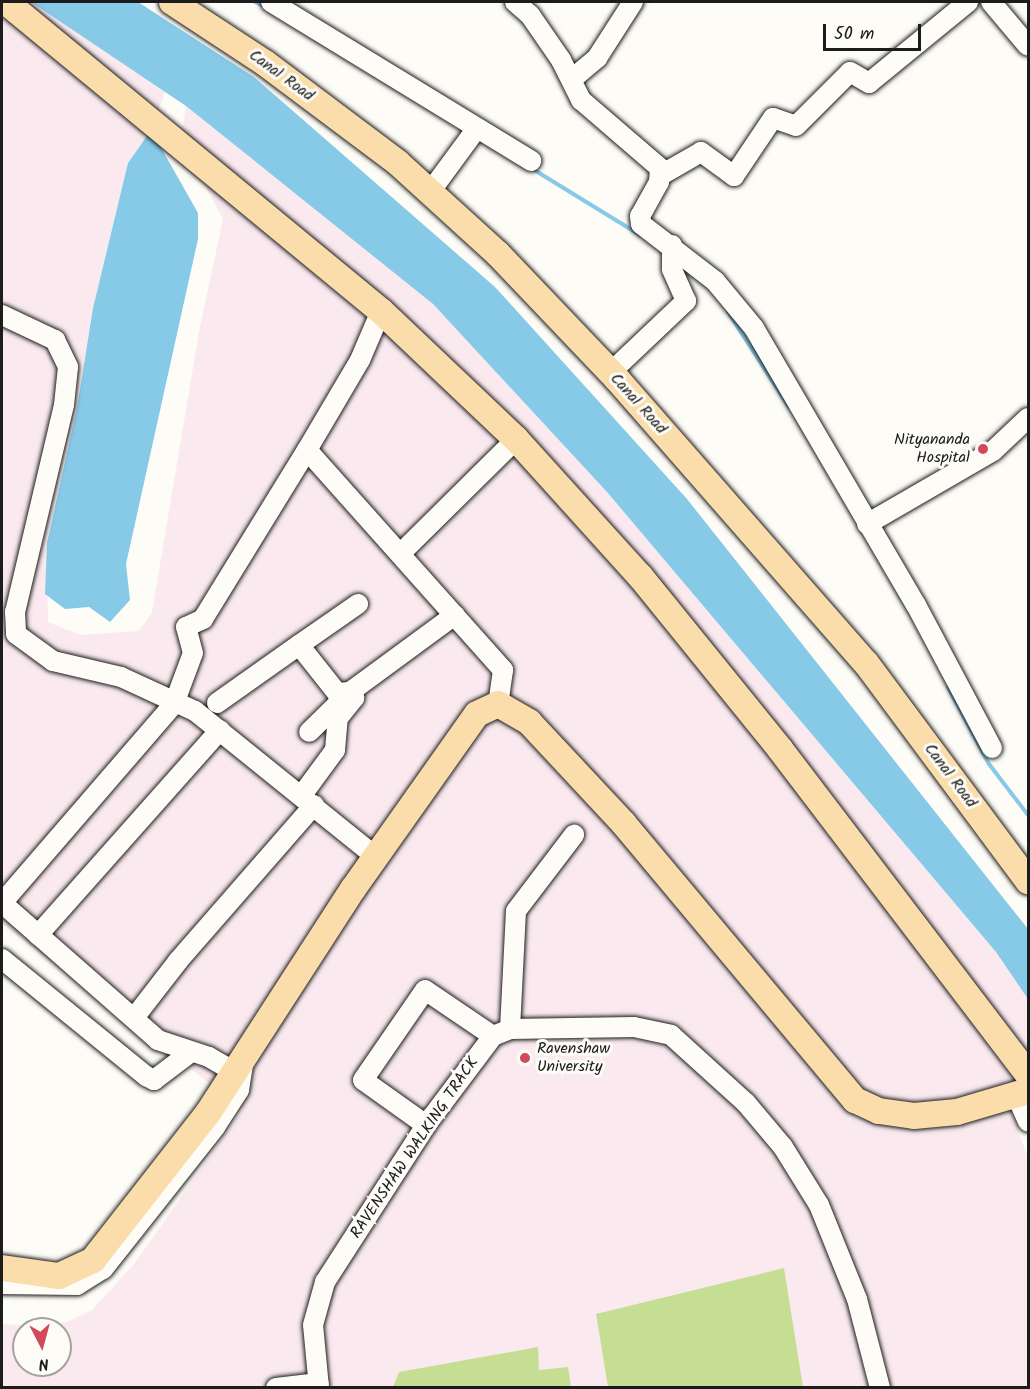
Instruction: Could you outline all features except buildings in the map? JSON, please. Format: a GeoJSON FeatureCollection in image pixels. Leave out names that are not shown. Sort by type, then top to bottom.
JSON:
{"type":"FeatureCollection","features":[{"type":"Feature","properties":{"kind":"main road"},"geometry":{"type":"LineString","coordinates":[[2,1268],[59,1276],[93,1260],[208,1113],[376,857],[477,714],[498,704],[529,722],[624,824],[855,1100],[879,1112],[914,1116],[957,1112],[1026,1082],[887,885],[736,694],[640,576],[516,439],[381,311],[6,2]]}},
{"type":"Feature","properties":{"kind":"main road","name":"Canal Road"},"geometry":{"type":"LineString","coordinates":[[172,2],[265,63],[398,163],[498,254],[610,373],[866,663],[1029,881]]}},
{"type":"Feature","properties":{"kind":"street"},"geometry":{"type":"LineString","coordinates":[[271,2],[531,161]]}},
{"type":"Feature","properties":{"kind":"street"},"geometry":{"type":"LineString","coordinates":[[515,2],[530,15],[572,79],[580,100],[660,168],[661,175]]}},
{"type":"Feature","properties":{"kind":"street"},"geometry":{"type":"LineString","coordinates":[[572,79],[597,58],[633,2]]}},
{"type":"Feature","properties":{"kind":"street"},"geometry":{"type":"LineString","coordinates":[[968,2],[869,83],[850,72],[796,126],[773,118],[734,176],[701,152],[661,175],[640,216],[641,224],[715,281],[754,328],[992,748]]}},
{"type":"Feature","properties":{"kind":"street"},"geometry":{"type":"LineString","coordinates":[[991,2],[1029,46]]}},
{"type":"Feature","properties":{"kind":"street"},"geometry":{"type":"LineString","coordinates":[[430,192],[477,128]]}},
{"type":"Feature","properties":{"kind":"street"},"geometry":{"type":"LineString","coordinates":[[610,373],[684,305],[684,293],[674,275],[672,246]]}},
{"type":"Feature","properties":{"kind":"street"},"geometry":{"type":"LineString","coordinates":[[2,1284],[77,1285],[103,1269],[215,1127],[238,1090],[239,1064],[191,1052],[158,1040],[2,903],[174,704],[193,653],[186,627],[203,619],[360,360],[381,311]]}},
{"type":"Feature","properties":{"kind":"street"},"geometry":{"type":"LineString","coordinates":[[2,315],[55,340],[68,367],[64,405],[15,612],[16,634],[54,661],[121,677],[148,687],[174,704],[195,711],[376,857]]}},
{"type":"Feature","properties":{"kind":"street"},"geometry":{"type":"LineString","coordinates":[[867,524],[993,451],[1029,418]]}},
{"type":"Feature","properties":{"kind":"street"},"geometry":{"type":"LineString","coordinates":[[401,553],[516,439]]}},
{"type":"Feature","properties":{"kind":"street"},"geometry":{"type":"LineString","coordinates":[[307,450],[503,670],[498,704]]}},
{"type":"Feature","properties":{"kind":"street"},"geometry":{"type":"LineString","coordinates":[[217,703],[358,604]]}},
{"type":"Feature","properties":{"kind":"street"},"geometry":{"type":"LineString","coordinates":[[309,732],[350,692],[455,615]]}},
{"type":"Feature","properties":{"kind":"street"},"geometry":{"type":"LineString","coordinates":[[299,645],[337,693],[350,692]]}},
{"type":"Feature","properties":{"kind":"street"},"geometry":{"type":"LineString","coordinates":[[134,1018],[308,800],[335,750],[338,718],[354,698],[350,692]]}},
{"type":"Feature","properties":{"kind":"street"},"geometry":{"type":"LineString","coordinates":[[38,935],[220,730]]}},
{"type":"Feature","properties":{"kind":"street"},"geometry":{"type":"LineString","coordinates":[[502,1033],[516,911],[574,836]]}},
{"type":"Feature","properties":{"kind":"street"},"geometry":{"type":"LineString","coordinates":[[2,959],[146,1076],[154,1080],[191,1052]]}},
{"type":"Feature","properties":{"kind":"street"},"geometry":{"type":"LineString","coordinates":[[426,1125],[363,1080],[425,990],[502,1033],[634,1027],[671,1035],[746,1103],[783,1147],[819,1205],[857,1299],[880,1388]]}},
{"type":"Feature","properties":{"kind":"street","name":"RAVENSHAW WALKING TRACK"},"geometry":{"type":"LineString","coordinates":[[319,1385],[313,1325],[325,1282],[426,1125],[502,1033]]}},
{"type":"Feature","properties":{"kind":"street"},"geometry":{"type":"LineString","coordinates":[[1026,1082],[1029,1122]]}},
{"type":"Feature","properties":{"kind":"street"},"geometry":{"type":"LineString","coordinates":[[276,1388],[319,1385]]}},
{"type":"Feature","properties":{"kind":"shaded area"},"geometry":{"type":"Polygon","coordinates":[[[2,2],[31,2],[165,92],[151,130],[128,163],[93,307],[77,408],[47,543],[48,622],[80,635],[139,631],[152,612],[199,332],[223,219],[181,140],[186,106],[433,304],[607,492],[996,952],[1028,999],[1028,1077],[1003,1093],[1028,1157],[1028,1387],[2,1387],[2,1324],[12,1324],[12,1377],[72,1377],[72,1320],[92,1310],[134,1264],[243,1109],[2,924],[2,2]]]}},
{"type":"Feature","properties":{"kind":"green space"},"geometry":{"type":"Polygon","coordinates":[[[784,1268],[803,1387],[608,1387],[596,1314],[784,1268]]]}},
{"type":"Feature","properties":{"kind":"green space"},"geometry":{"type":"Polygon","coordinates":[[[538,1347],[539,1370],[568,1367],[571,1387],[393,1387],[399,1372],[538,1347]]]}},
{"type":"Feature","properties":{"kind":"water"},"geometry":{"type":"Polygon","coordinates":[[[31,2],[138,2],[254,77],[495,287],[687,499],[1028,929],[1028,999],[996,952],[607,492],[433,304],[186,106],[31,2]]]}},
{"type":"Feature","properties":{"kind":"water"},"geometry":{"type":"Polygon","coordinates":[[[151,130],[198,213],[198,239],[126,564],[130,600],[110,622],[89,607],[65,609],[45,594],[47,543],[77,408],[93,308],[128,163],[151,130]]]}},
{"type":"Feature","properties":{"kind":"waterway"},"geometry":{"type":"LineString","coordinates":[[255,2],[266,7]]}},
{"type":"Feature","properties":{"kind":"waterway"},"geometry":{"type":"LineString","coordinates":[[531,168],[640,235]]}},
{"type":"Feature","properties":{"kind":"waterway"},"geometry":{"type":"LineString","coordinates":[[728,312],[789,407]]}},
{"type":"Feature","properties":{"kind":"waterway"},"geometry":{"type":"LineString","coordinates":[[948,687],[989,764],[1028,815]]}},
{"type":"Feature","properties":{"kind":"place","name":"Nityananda Hospital"},"geometry":{"type":"Point","coordinates":[983,449]}},
{"type":"Feature","properties":{"kind":"place","name":"Ravenshaw University"},"geometry":{"type":"Point","coordinates":[525,1058]}}]}
